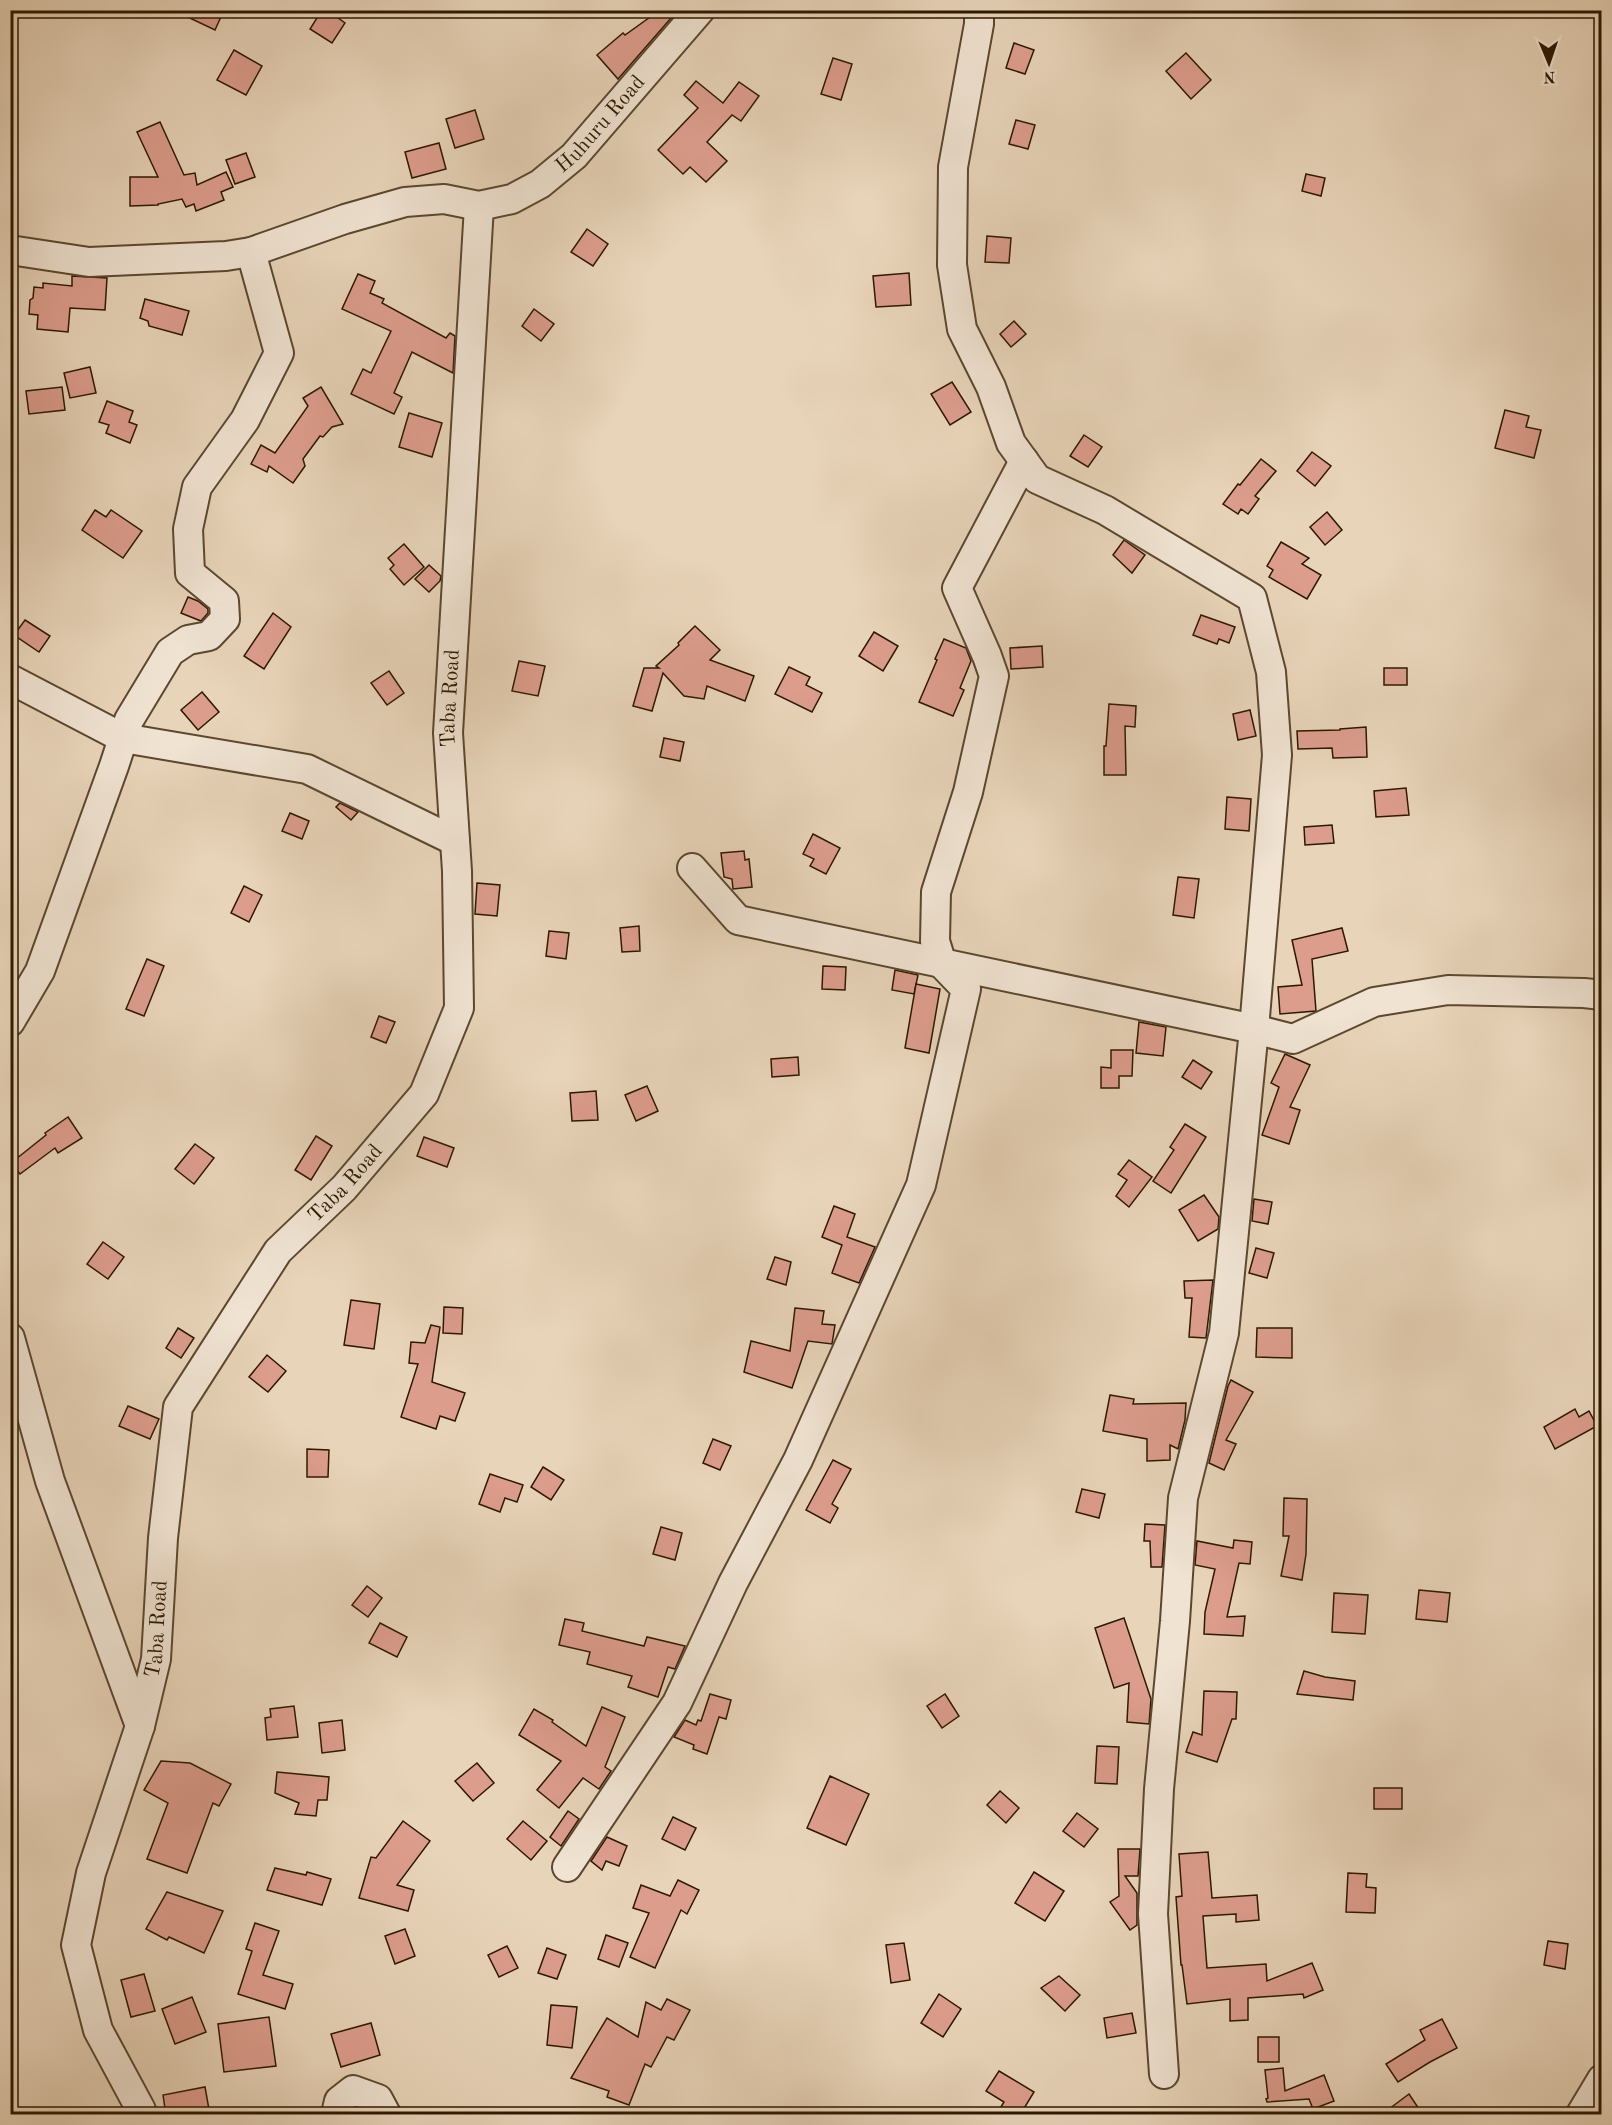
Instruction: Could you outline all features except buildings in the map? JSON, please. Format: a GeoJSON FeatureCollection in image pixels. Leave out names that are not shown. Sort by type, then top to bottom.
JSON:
{"type":"FeatureCollection","features":[{"type":"Feature","properties":{"kind":"street","name":"Huhuru Road"},"geometry":{"type":"LineString","coordinates":[[479,206],[512,199],[540,184],[574,156],[700,10]]}},
{"type":"Feature","properties":{"kind":"street"},"geometry":{"type":"LineString","coordinates":[[979,10],[980,24],[953,166],[952,265],[962,329],[991,387],[1011,443],[1037,479],[1105,510],[1252,598],[1271,672],[1277,755],[1254,1029],[1224,1333],[1183,1498],[1175,1621],[1159,1789],[1153,1914],[1164,2074]]}},
{"type":"Feature","properties":{"kind":"street"},"geometry":{"type":"LineString","coordinates":[[10,250],[89,262],[226,256],[251,252],[345,219],[405,202],[444,199],[479,206]]}},
{"type":"Feature","properties":{"kind":"street","name":"Taba Road"},"geometry":{"type":"LineString","coordinates":[[141,2115],[141,2110],[98,2030],[75,1946],[91,1873],[140,1726],[156,1659],[163,1538],[178,1407],[278,1251],[344,1188],[424,1094],[459,1008],[455,842],[448,733],[479,206]]}},
{"type":"Feature","properties":{"kind":"street"},"geometry":{"type":"LineString","coordinates":[[10,1022],[40,971],[129,720],[170,652],[188,640],[209,636],[225,619],[224,601],[190,573],[188,529],[197,487],[245,420],[279,353],[251,252]]}},
{"type":"Feature","properties":{"kind":"street"},"geometry":{"type":"LineString","coordinates":[[567,1866],[677,1703],[733,1582],[798,1460],[921,1185],[966,989],[942,964],[935,941],[936,892],[968,792],[994,676],[957,588],[1024,461]]}},
{"type":"Feature","properties":{"kind":"street"},"geometry":{"type":"LineString","coordinates":[[10,679],[123,738],[308,769],[455,842]]}},
{"type":"Feature","properties":{"kind":"street"},"geometry":{"type":"LineString","coordinates":[[692,868],[738,920],[1293,1039],[1374,1002],[1448,990],[1584,993],[1602,996]]}},
{"type":"Feature","properties":{"kind":"street"},"geometry":{"type":"LineString","coordinates":[[10,1338],[50,1481],[140,1726]]}},
{"type":"Feature","properties":{"kind":"street"},"geometry":{"type":"LineString","coordinates":[[1581,2115],[1602,2079]]}},
{"type":"Feature","properties":{"kind":"street"},"geometry":{"type":"LineString","coordinates":[[336,2115],[339,2101],[353,2090],[378,2099],[386,2115]]}}]}
